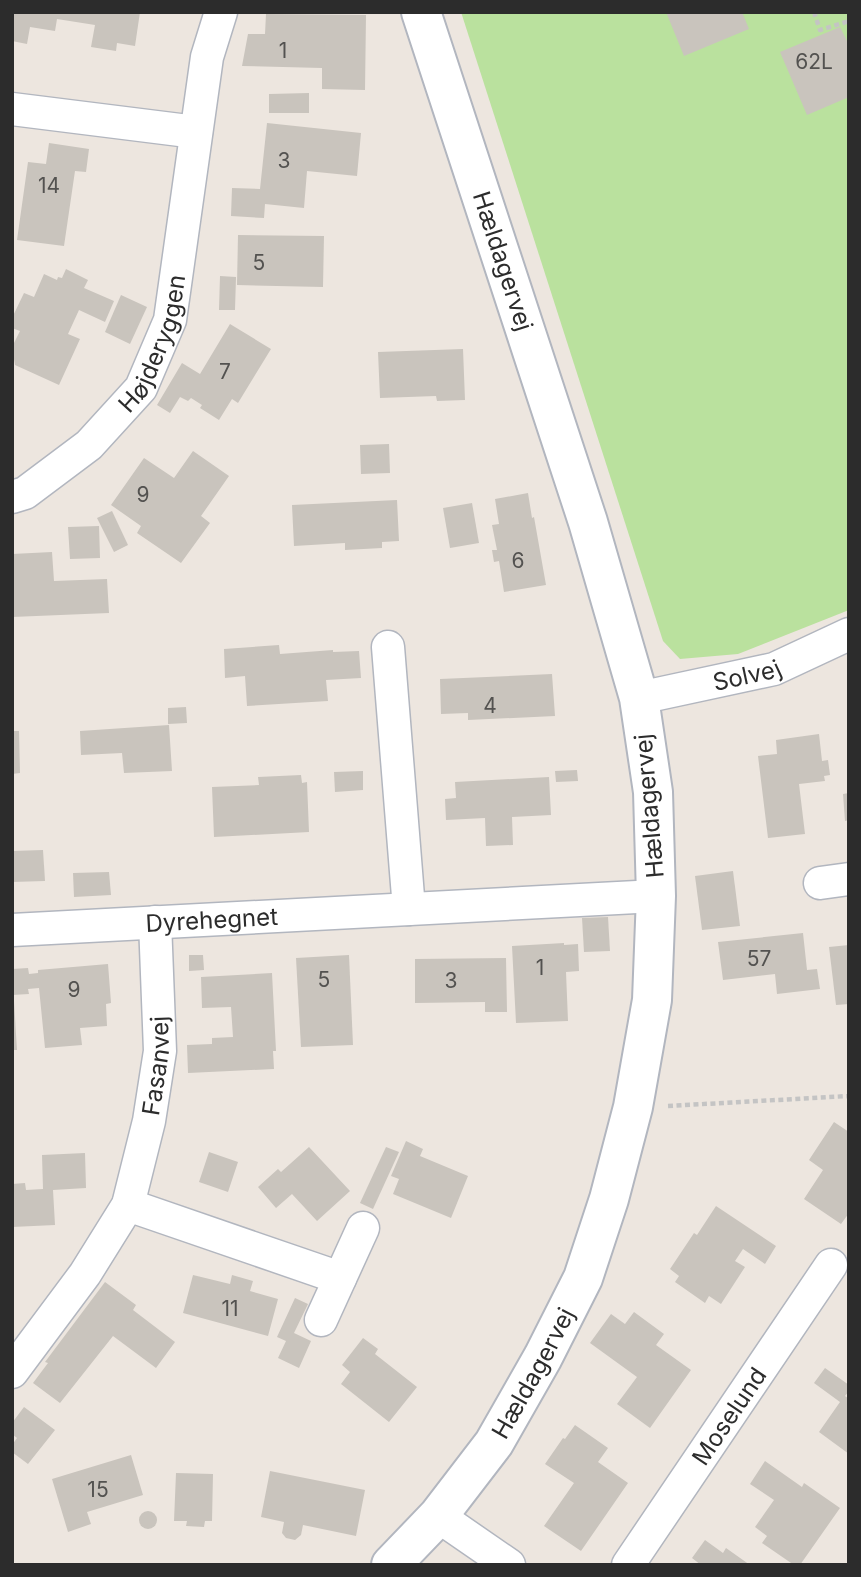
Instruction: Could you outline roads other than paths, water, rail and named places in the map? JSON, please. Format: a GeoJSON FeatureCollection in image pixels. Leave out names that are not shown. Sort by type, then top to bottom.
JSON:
{"type":"FeatureCollection","features":[{"type":"Feature","properties":{"kind":"street","name":"Højderyggen"},"geometry":{"type":"LineString","coordinates":[[12,496],[24,493],[89,445],[141,388],[170,320],[207,57],[221,12]]}},
{"type":"Feature","properties":{"kind":"street","name":"Hældagervej"},"geometry":{"type":"LineString","coordinates":[[391,1565],[438,1517],[494,1443],[543,1357],[583,1278],[609,1199],[633,1107],[652,1000],[656,896],[653,792],[639,698],[588,522],[421,12]]}},
{"type":"Feature","properties":{"kind":"street"},"geometry":{"type":"LineString","coordinates":[[12,109],[196,132]]}},
{"type":"Feature","properties":{"kind":"street","name":"Solvej"},"geometry":{"type":"LineString","coordinates":[[639,698],[774,669],[849,634]]}},
{"type":"Feature","properties":{"kind":"street"},"geometry":{"type":"LineString","coordinates":[[388,647],[409,909]]}},
{"type":"Feature","properties":{"kind":"street","name":"Dyrehegnet"},"geometry":{"type":"LineString","coordinates":[[12,930],[656,896]]}},
{"type":"Feature","properties":{"kind":"street","name":"Fasanvej"},"geometry":{"type":"LineString","coordinates":[[12,1372],[85,1273],[128,1205],[149,1121],[160,1051],[155,922]]}},
{"type":"Feature","properties":{"kind":"street"},"geometry":{"type":"LineString","coordinates":[[128,1205],[341,1278]]}},
{"type":"Feature","properties":{"kind":"street"},"geometry":{"type":"LineString","coordinates":[[321,1320],[363,1227]]}},
{"type":"Feature","properties":{"kind":"street","name":"Moselund"},"geometry":{"type":"LineString","coordinates":[[628,1565],[831,1265]]}},
{"type":"Feature","properties":{"kind":"street"},"geometry":{"type":"LineString","coordinates":[[438,1517],[509,1565]]}}]}
